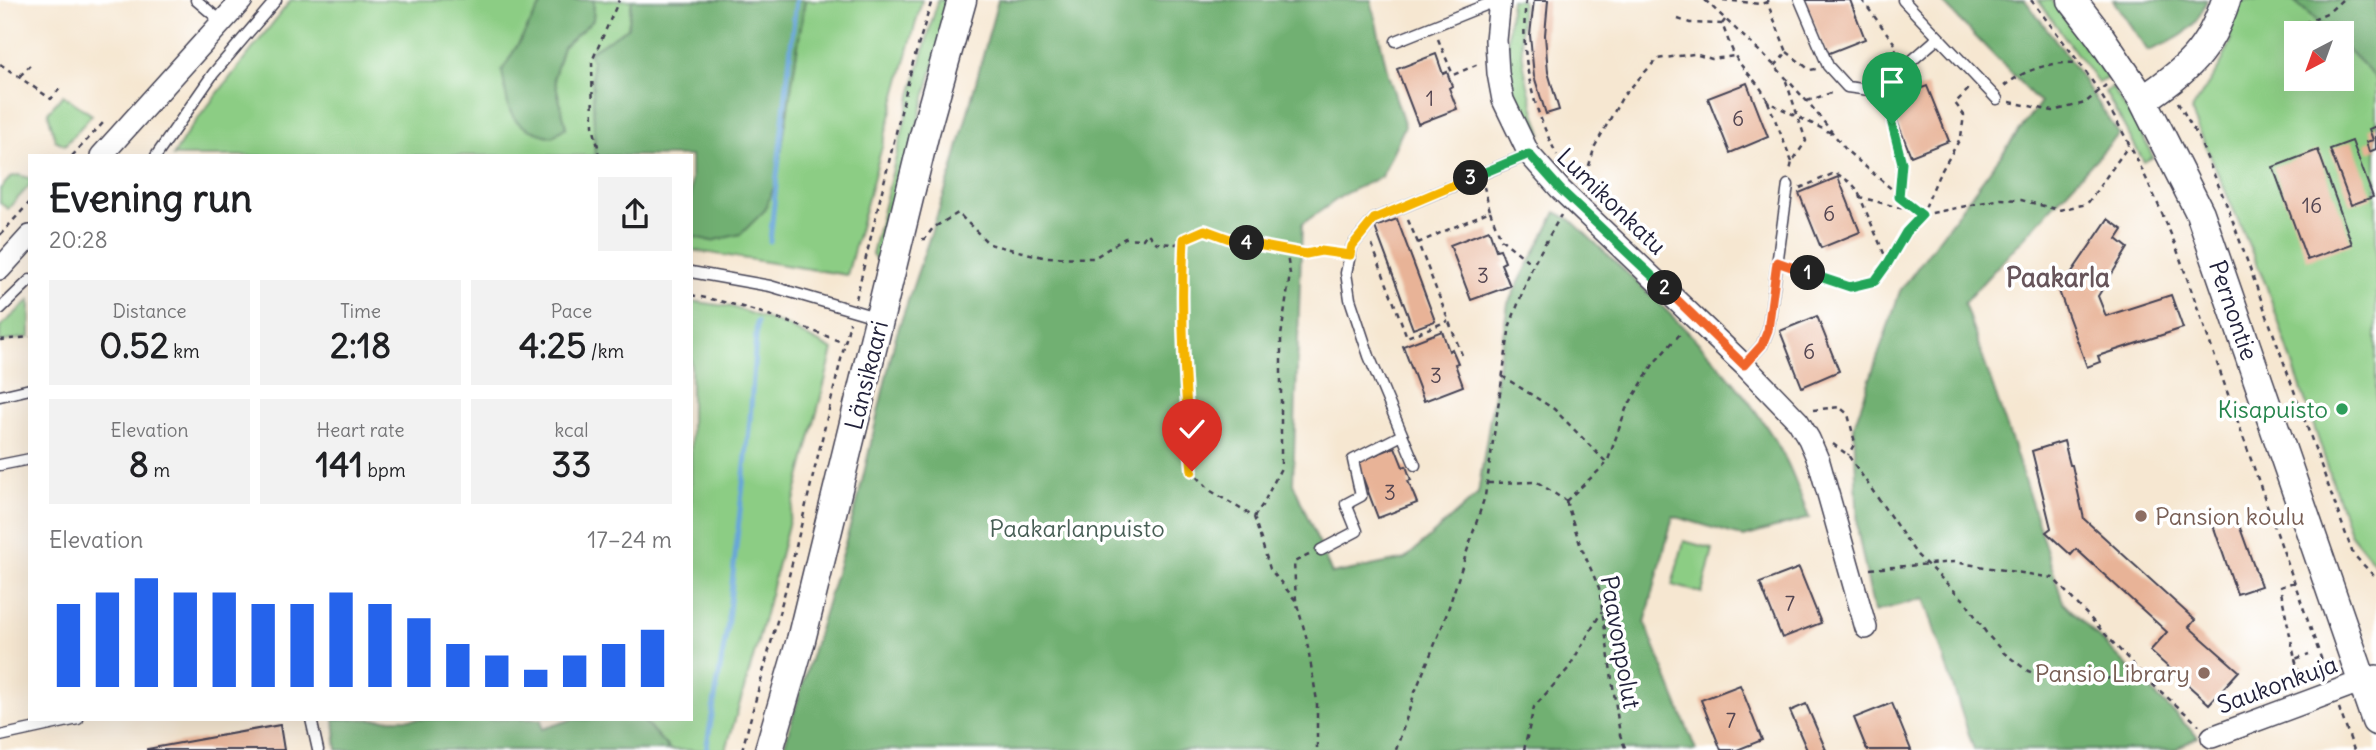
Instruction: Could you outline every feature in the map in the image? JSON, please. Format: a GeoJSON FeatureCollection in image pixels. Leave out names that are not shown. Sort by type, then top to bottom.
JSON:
{"type":"FeatureCollection","features":[{"type":"Feature","properties":{"kind":"street"},"geometry":{"type":"LineString","coordinates":[[103,154],[242,0]]}},
{"type":"Feature","properties":{"kind":"street","name":"Länsikaari"},"geometry":{"type":"LineString","coordinates":[[769,750],[801,640],[924,136],[962,0]]}},
{"type":"Feature","properties":{"kind":"street","name":"Lumikonkatu"},"geometry":{"type":"LineString","coordinates":[[1499,0],[1496,40],[1503,100],[1529,154],[1572,201],[1744,365],[1798,421],[1819,462],[1866,628]]}},
{"type":"Feature","properties":{"kind":"street","name":"Pernontie"},"geometry":{"type":"LineString","coordinates":[[2073,0],[2143,100],[2200,213],[2369,678],[2376,721]]}},
{"type":"Feature","properties":{"kind":"street"},"geometry":{"type":"LineString","coordinates":[[2143,100],[2167,83],[2203,50],[2213,36],[2226,0]]}},
{"type":"Feature","properties":{"kind":"street"},"geometry":{"type":"LineString","coordinates":[[0,269],[28,238]]}},
{"type":"Feature","properties":{"kind":"street","name":"Saukonkuja"},"geometry":{"type":"LineString","coordinates":[[2212,737],[2369,678]]}},
{"type":"Feature","properties":{"kind":"lane"},"geometry":{"type":"LineString","coordinates":[[196,0],[222,22]]}},
{"type":"Feature","properties":{"kind":"lane"},"geometry":{"type":"LineString","coordinates":[[157,154],[213,74],[276,0]]}},
{"type":"Feature","properties":{"kind":"lane"},"geometry":{"type":"LineString","coordinates":[[1396,41],[1499,0]]}},
{"type":"Feature","properties":{"kind":"lane"},"geometry":{"type":"LineString","coordinates":[[1800,0],[1828,66],[1847,87],[1877,91],[1938,38]]}},
{"type":"Feature","properties":{"kind":"lane"},"geometry":{"type":"LineString","coordinates":[[1903,0],[1995,97]]}},
{"type":"Feature","properties":{"kind":"lane"},"geometry":{"type":"LineString","coordinates":[[1415,465],[1369,356],[1350,299],[1346,273],[1352,246],[1374,219],[1529,154]]}},
{"type":"Feature","properties":{"kind":"lane"},"geometry":{"type":"LineString","coordinates":[[1744,365],[1762,345],[1768,330],[1787,190]]}},
{"type":"Feature","properties":{"kind":"lane"},"geometry":{"type":"LineString","coordinates":[[693,272],[770,286],[880,318]]}},
{"type":"Feature","properties":{"kind":"lane"},"geometry":{"type":"LineString","coordinates":[[0,309],[28,283]]}},
{"type":"Feature","properties":{"kind":"lane"},"geometry":{"type":"LineString","coordinates":[[0,397],[28,390]]}},
{"type":"Feature","properties":{"kind":"lane"},"geometry":{"type":"LineString","coordinates":[[1321,550],[1357,531],[1346,504],[1361,496],[1353,460],[1402,435]]}},
{"type":"Feature","properties":{"kind":"lane"},"geometry":{"type":"LineString","coordinates":[[0,465],[28,459]]}},
{"type":"Feature","properties":{"kind":"lane"},"geometry":{"type":"LineString","coordinates":[[0,736],[69,721]]}},
{"type":"Feature","properties":{"kind":"lane"},"geometry":{"type":"LineString","coordinates":[[311,721],[318,750]]}},
{"type":"Feature","properties":{"kind":"path"},"geometry":{"type":"LineString","coordinates":[[598,154],[593,125],[592,61],[619,0]]}},
{"type":"Feature","properties":{"kind":"path"},"geometry":{"type":"LineString","coordinates":[[742,750],[787,584],[912,66],[932,0]]}},
{"type":"Feature","properties":{"kind":"path"},"geometry":{"type":"LineString","coordinates":[[1526,0],[1524,45],[1527,75],[1537,110],[1559,157]]}},
{"type":"Feature","properties":{"kind":"path"},"geometry":{"type":"LineString","coordinates":[[1723,0],[1761,4],[1768,1],[1787,52],[1810,70],[1828,66]]}},
{"type":"Feature","properties":{"kind":"path"},"geometry":{"type":"LineString","coordinates":[[1862,0],[1895,44],[1898,74]]}},
{"type":"Feature","properties":{"kind":"path"},"geometry":{"type":"LineString","coordinates":[[2031,0],[2098,90],[2143,169],[2175,244],[2354,750]]}},
{"type":"Feature","properties":{"kind":"path"},"geometry":{"type":"LineString","coordinates":[[2309,21],[2329,12],[2342,0]]}},
{"type":"Feature","properties":{"kind":"path"},"geometry":{"type":"LineString","coordinates":[[1707,1],[1724,22],[1774,66],[1807,101],[1847,151],[1922,215]]}},
{"type":"Feature","properties":{"kind":"path"},"geometry":{"type":"LineString","coordinates":[[1678,19],[1690,23],[1724,22]]}},
{"type":"Feature","properties":{"kind":"path"},"geometry":{"type":"LineString","coordinates":[[1724,22],[1735,57],[1764,91],[1792,162]]}},
{"type":"Feature","properties":{"kind":"path"},"geometry":{"type":"LineString","coordinates":[[1433,26],[1453,75],[1483,61]]}},
{"type":"Feature","properties":{"kind":"path"},"geometry":{"type":"LineString","coordinates":[[1774,66],[1787,52]]}},
{"type":"Feature","properties":{"kind":"path"},"geometry":{"type":"LineString","coordinates":[[1396,750],[1415,691],[1444,622],[1485,496],[1510,325],[1533,265],[1563,212],[1581,191],[1595,146],[1623,96],[1657,59],[1694,54],[1712,59],[1735,57]]}},
{"type":"Feature","properties":{"kind":"path"},"geometry":{"type":"LineString","coordinates":[[2079,63],[2064,62],[2039,66],[2011,80],[1995,97],[2053,111],[2085,103],[2098,90]]}},
{"type":"Feature","properties":{"kind":"path"},"geometry":{"type":"LineString","coordinates":[[19,76],[32,63]]}},
{"type":"Feature","properties":{"kind":"path"},"geometry":{"type":"LineString","coordinates":[[0,64],[51,99],[62,86]]}},
{"type":"Feature","properties":{"kind":"path"},"geometry":{"type":"LineString","coordinates":[[1785,78],[1806,141],[1792,162],[1787,190],[1835,173],[1852,184],[1858,190],[1888,263]]}},
{"type":"Feature","properties":{"kind":"path"},"geometry":{"type":"LineString","coordinates":[[1777,262],[1850,287],[1875,281],[1906,232],[1922,215],[1937,177],[1961,137],[1964,115],[1955,103],[1979,80]]}},
{"type":"Feature","properties":{"kind":"path"},"geometry":{"type":"LineString","coordinates":[[1807,101],[1847,87]]}},
{"type":"Feature","properties":{"kind":"path"},"geometry":{"type":"LineString","coordinates":[[1877,91],[1892,124],[1902,163],[1899,197]]}},
{"type":"Feature","properties":{"kind":"path"},"geometry":{"type":"LineString","coordinates":[[1768,102],[1834,135]]}},
{"type":"Feature","properties":{"kind":"path"},"geometry":{"type":"LineString","coordinates":[[2181,106],[2199,139],[2228,208],[2353,554],[2376,578]]}},
{"type":"Feature","properties":{"kind":"path"},"geometry":{"type":"LineString","coordinates":[[74,154],[107,119]]}},
{"type":"Feature","properties":{"kind":"path"},"geometry":{"type":"LineString","coordinates":[[1922,215],[2001,199],[2021,200],[2059,210],[2087,204],[2129,145]]}},
{"type":"Feature","properties":{"kind":"path"},"geometry":{"type":"LineString","coordinates":[[1481,174],[1490,211],[1501,239],[1533,265]]}},
{"type":"Feature","properties":{"kind":"path"},"geometry":{"type":"LineString","coordinates":[[1860,197],[1916,210]]}},
{"type":"Feature","properties":{"kind":"path"},"geometry":{"type":"LineString","coordinates":[[0,235],[28,204]]}},
{"type":"Feature","properties":{"kind":"path"},"geometry":{"type":"LineString","coordinates":[[1403,207],[1462,355]]}},
{"type":"Feature","properties":{"kind":"path"},"geometry":{"type":"LineString","coordinates":[[1418,243],[1490,211]]}},
{"type":"Feature","properties":{"kind":"path"},"geometry":{"type":"LineString","coordinates":[[919,238],[925,239],[933,228],[958,213],[989,244],[1043,257],[1094,258],[1125,239],[1143,239],[1147,233],[1157,243],[1176,244],[1205,230],[1238,242],[1306,254],[1321,251],[1350,255]]}},
{"type":"Feature","properties":{"kind":"path"},"geometry":{"type":"LineString","coordinates":[[1366,229],[1407,337],[1448,321]]}},
{"type":"Feature","properties":{"kind":"path"},"geometry":{"type":"LineString","coordinates":[[1184,239],[1182,318],[1192,471],[1212,491],[1254,517],[1270,569],[1296,601]]}},
{"type":"Feature","properties":{"kind":"path"},"geometry":{"type":"LineString","coordinates":[[1254,517],[1281,468],[1281,336],[1290,274],[1286,249]]}},
{"type":"Feature","properties":{"kind":"path"},"geometry":{"type":"LineString","coordinates":[[693,295],[746,307],[844,343]]}},
{"type":"Feature","properties":{"kind":"path"},"geometry":{"type":"LineString","coordinates":[[0,340],[28,337]]}},
{"type":"Feature","properties":{"kind":"path"},"geometry":{"type":"LineString","coordinates":[[1487,483],[1537,482],[1566,501],[1607,463],[1626,409],[1654,363],[1672,344]]}},
{"type":"Feature","properties":{"kind":"path"},"geometry":{"type":"LineString","coordinates":[[1502,376],[1553,409],[1607,463]]}},
{"type":"Feature","properties":{"kind":"path"},"geometry":{"type":"LineString","coordinates":[[1810,409],[1819,411],[1839,407],[1848,414],[1855,443],[1848,455]]}},
{"type":"Feature","properties":{"kind":"path"},"geometry":{"type":"LineString","coordinates":[[1831,442],[1848,455],[1900,533],[1926,564],[1965,601],[1987,634],[2004,653],[2028,671],[2048,678],[2066,680],[2144,677]]}},
{"type":"Feature","properties":{"kind":"path","name":"Paavonpolut"},"geometry":{"type":"LineString","coordinates":[[1566,501],[1580,544],[1599,588],[1620,735],[1626,750]]}},
{"type":"Feature","properties":{"kind":"path"},"geometry":{"type":"LineString","coordinates":[[1317,750],[1317,701],[1306,636],[1296,601],[1294,562],[1321,550]]}},
{"type":"Feature","properties":{"kind":"path"},"geometry":{"type":"LineString","coordinates":[[1849,570],[1954,562],[2053,578],[2144,677],[2212,737]]}},
{"type":"Feature","properties":{"kind":"path"},"geometry":{"type":"LineString","coordinates":[[2294,582],[2280,587],[2303,686]]}},
{"type":"Feature","properties":{"kind":"path"},"geometry":{"type":"LineString","coordinates":[[1524,750],[1534,707],[1568,669],[1602,611]]}},
{"type":"Feature","properties":{"kind":"path"},"geometry":{"type":"LineString","coordinates":[[2295,659],[2309,654]]}},
{"type":"Feature","properties":{"kind":"green space"},"geometry":{"type":"Polygon","coordinates":[[[291,0],[544,0],[503,71],[566,127],[554,77],[563,47],[593,20],[594,0],[632,0],[628,28],[589,52],[592,61],[595,154],[174,154],[189,130],[291,0]]]}},
{"type":"Feature","properties":{"kind":"green space"},"geometry":{"type":"Polygon","coordinates":[[[544,0],[594,0],[593,20],[563,47],[554,77],[566,127],[552,137],[525,128],[512,116],[502,71],[544,0]]]}},
{"type":"Feature","properties":{"kind":"green space"},"geometry":{"type":"Polygon","coordinates":[[[632,0],[805,0],[777,179],[765,210],[741,234],[711,241],[693,236],[693,154],[595,154],[592,61],[589,52],[628,28],[632,0]]]}},
{"type":"Feature","properties":{"kind":"green space"},"geometry":{"type":"Polygon","coordinates":[[[805,0],[922,0],[847,275],[693,250],[693,236],[711,241],[777,179],[805,0]]]}},
{"type":"Feature","properties":{"kind":"green space"},"geometry":{"type":"Polygon","coordinates":[[[938,0],[952,0],[879,263],[872,254],[938,0]]]}},
{"type":"Feature","properties":{"kind":"green space","name":"Paakarlanpuisto"},"geometry":{"type":"Polygon","coordinates":[[[998,0],[1371,0],[1388,74],[1405,126],[1381,177],[1346,193],[1302,224],[1293,483],[1332,574],[1405,559],[1478,494],[1508,303],[1556,212],[1570,219],[1715,360],[1764,423],[1785,458],[1809,518],[1744,537],[1673,516],[1645,623],[1696,750],[783,750],[857,503],[895,339],[952,171],[998,0]]]}},
{"type":"Feature","properties":{"kind":"green space"},"geometry":{"type":"Polygon","coordinates":[[[1511,0],[1522,0],[1524,68],[1542,134],[1533,135],[1529,132],[1510,86],[1507,50],[1511,0]]]}},
{"type":"Feature","properties":{"kind":"green space"},"geometry":{"type":"Polygon","coordinates":[[[1940,0],[2025,0],[2063,50],[2119,134],[1964,303],[2063,602],[2198,737],[2174,750],[1974,750],[1924,598],[1874,612],[1858,533],[1854,426],[1900,291],[2040,103],[1940,0]]]}},
{"type":"Feature","properties":{"kind":"green space"},"geometry":{"type":"Polygon","coordinates":[[[2038,0],[2051,0],[2108,78],[2098,83],[2038,0]]]}},
{"type":"Feature","properties":{"kind":"green space"},"geometry":{"type":"Polygon","coordinates":[[[2113,0],[2207,0],[2197,20],[2185,33],[2148,51],[2113,0]]]}},
{"type":"Feature","properties":{"kind":"green space"},"geometry":{"type":"Polygon","coordinates":[[[2241,0],[2293,0],[2317,21],[2284,21],[2284,91],[2354,91],[2354,56],[2376,78],[2376,565],[2350,533],[2266,285],[2191,111],[2220,66],[2232,39],[2228,36],[2241,0]]]}},
{"type":"Feature","properties":{"kind":"green space"},"geometry":{"type":"Polygon","coordinates":[[[2293,0],[2376,0],[2376,78],[2354,56],[2354,21],[2317,21],[2293,0]]]}},
{"type":"Feature","properties":{"kind":"green space"},"geometry":{"type":"Polygon","coordinates":[[[2112,87],[2153,157],[2144,162],[2105,92],[2112,87]]]}},
{"type":"Feature","properties":{"kind":"green space"},"geometry":{"type":"Polygon","coordinates":[[[63,95],[92,115],[65,145],[55,140],[48,112],[63,95]]]}},
{"type":"Feature","properties":{"kind":"green space"},"geometry":{"type":"Polygon","coordinates":[[[18,175],[28,178],[28,187],[8,209],[0,203],[0,189],[11,177],[18,175]]]}},
{"type":"Feature","properties":{"kind":"green space"},"geometry":{"type":"Polygon","coordinates":[[[693,301],[732,307],[787,326],[833,350],[757,645],[726,750],[670,750],[644,721],[693,721],[693,301]]]}},
{"type":"Feature","properties":{"kind":"green space"},"geometry":{"type":"Polygon","coordinates":[[[28,302],[28,337],[0,342],[0,327],[28,302]]]}},
{"type":"Feature","properties":{"kind":"green space"},"geometry":{"type":"Polygon","coordinates":[[[1684,541],[1713,549],[1702,593],[1672,585],[1684,541]]]}},
{"type":"Feature","properties":{"kind":"green space"},"geometry":{"type":"Polygon","coordinates":[[[334,721],[541,721],[542,729],[567,721],[644,721],[670,750],[337,750],[334,721]]]}},
{"type":"Feature","properties":{"kind":"building"},"geometry":{"type":"Polygon","coordinates":[[[1534,0],[1548,0],[1545,35],[1548,72],[1559,110],[1546,114],[1534,76],[1530,35],[1534,0]]]}},
{"type":"Feature","properties":{"kind":"building"},"geometry":{"type":"Polygon","coordinates":[[[1805,0],[1850,0],[1865,39],[1827,54],[1805,0]]]}},
{"type":"Feature","properties":{"kind":"building"},"geometry":{"type":"Polygon","coordinates":[[[1436,54],[1443,74],[1447,72],[1452,86],[1449,88],[1457,109],[1418,124],[1397,69],[1436,54]]]}},
{"type":"Feature","properties":{"kind":"building"},"geometry":{"type":"Polygon","coordinates":[[[1747,83],[1768,137],[1730,153],[1708,98],[1747,83]]]}},
{"type":"Feature","properties":{"kind":"building"},"geometry":{"type":"Polygon","coordinates":[[[1927,86],[1949,141],[1911,156],[1889,101],[1927,86]]]}},
{"type":"Feature","properties":{"kind":"building"},"geometry":{"type":"Polygon","coordinates":[[[2376,126],[2376,149],[2369,152],[2366,142],[2373,140],[2369,129],[2376,126]]]}},
{"type":"Feature","properties":{"kind":"building"},"geometry":{"type":"Polygon","coordinates":[[[2352,141],[2373,197],[2351,205],[2330,149],[2352,141]]]}},
{"type":"Feature","properties":{"kind":"building"},"geometry":{"type":"Polygon","coordinates":[[[2318,150],[2352,244],[2307,260],[2273,167],[2318,150]]]}},
{"type":"Feature","properties":{"kind":"building"},"geometry":{"type":"Polygon","coordinates":[[[1838,177],[1860,232],[1821,248],[1799,193],[1838,177]]]}},
{"type":"Feature","properties":{"kind":"building"},"geometry":{"type":"Polygon","coordinates":[[[1397,219],[1435,321],[1413,329],[1375,227],[1397,219]]]}},
{"type":"Feature","properties":{"kind":"building"},"geometry":{"type":"Polygon","coordinates":[[[2108,219],[2123,230],[2117,239],[2128,248],[2098,296],[2106,316],[2171,295],[2183,328],[2098,356],[2100,362],[2087,367],[2059,291],[2108,219]]]}},
{"type":"Feature","properties":{"kind":"building"},"geometry":{"type":"Polygon","coordinates":[[[1489,230],[1496,250],[1500,249],[1505,262],[1501,264],[1510,286],[1471,300],[1450,245],[1489,230]]]}},
{"type":"Feature","properties":{"kind":"building"},"geometry":{"type":"Polygon","coordinates":[[[1817,316],[1839,371],[1802,387],[1780,331],[1817,316]]]}},
{"type":"Feature","properties":{"kind":"building"},"geometry":{"type":"Polygon","coordinates":[[[1442,331],[1449,351],[1452,349],[1458,363],[1455,364],[1463,386],[1424,401],[1403,346],[1442,331]]]}},
{"type":"Feature","properties":{"kind":"building"},"geometry":{"type":"Polygon","coordinates":[[[2064,441],[2084,519],[2195,620],[2189,627],[2239,671],[2209,704],[2150,651],[2167,632],[2076,549],[2071,555],[2046,532],[2051,528],[2032,451],[2064,441]]]}},
{"type":"Feature","properties":{"kind":"building"},"geometry":{"type":"Polygon","coordinates":[[[1395,447],[1403,467],[1406,466],[1411,480],[1408,481],[1417,503],[1378,518],[1357,462],[1395,447]]]}},
{"type":"Feature","properties":{"kind":"building"},"geometry":{"type":"Polygon","coordinates":[[[2235,514],[2261,586],[2237,594],[2212,522],[2235,514]]]}},
{"type":"Feature","properties":{"kind":"building"},"geometry":{"type":"Polygon","coordinates":[[[1799,568],[1821,623],[1782,638],[1760,583],[1799,568]]]}},
{"type":"Feature","properties":{"kind":"building"},"geometry":{"type":"Polygon","coordinates":[[[1740,685],[1762,740],[1737,750],[1721,750],[1701,700],[1740,685]]]}},
{"type":"Feature","properties":{"kind":"building"},"geometry":{"type":"Polygon","coordinates":[[[1892,703],[1911,750],[1867,750],[1854,718],[1892,703]]]}},
{"type":"Feature","properties":{"kind":"building"},"geometry":{"type":"Polygon","coordinates":[[[1806,704],[1826,750],[1807,750],[1790,711],[1806,704]]]}},
{"type":"Feature","properties":{"kind":"building"},"geometry":{"type":"Polygon","coordinates":[[[280,725],[284,750],[147,750],[147,749],[280,725]]]}},
{"type":"Feature","properties":{"kind":"waterway"},"geometry":{"type":"LineString","coordinates":[[770,241],[796,0]]}},
{"type":"Feature","properties":{"kind":"waterway"},"geometry":{"type":"LineString","coordinates":[[706,750],[727,629],[750,420],[757,322]]}},
{"type":"Feature","properties":{"kind":"place","name":"Kisapuisto"},"geometry":{"type":"Point","coordinates":[2342,409]}},
{"type":"Feature","properties":{"kind":"place","name":"Pansion koulu"},"geometry":{"type":"Point","coordinates":[2141,516]}},
{"type":"Feature","properties":{"kind":"place","name":"Pansio Library"},"geometry":{"type":"Point","coordinates":[2204,673]}},
{"type":"Feature","properties":{"kind":"district","name":"Paakarla"},"geometry":{"type":"Point","coordinates":[2058,277]}},
{"type":"Feature","properties":{"kind":"route"},"geometry":{"type":"LineString","coordinates":[[1192,471],[1185,395],[1181,292],[1184,239],[1191,235],[1205,230],[1238,242],[1306,254],[1321,251],[1350,255],[1352,246],[1374,219],[1529,154],[1561,190],[1744,365],[1762,345],[1768,330],[1777,262],[1850,287],[1875,281],[1906,232],[1922,215],[1899,197],[1902,163],[1892,124]]}}]}
